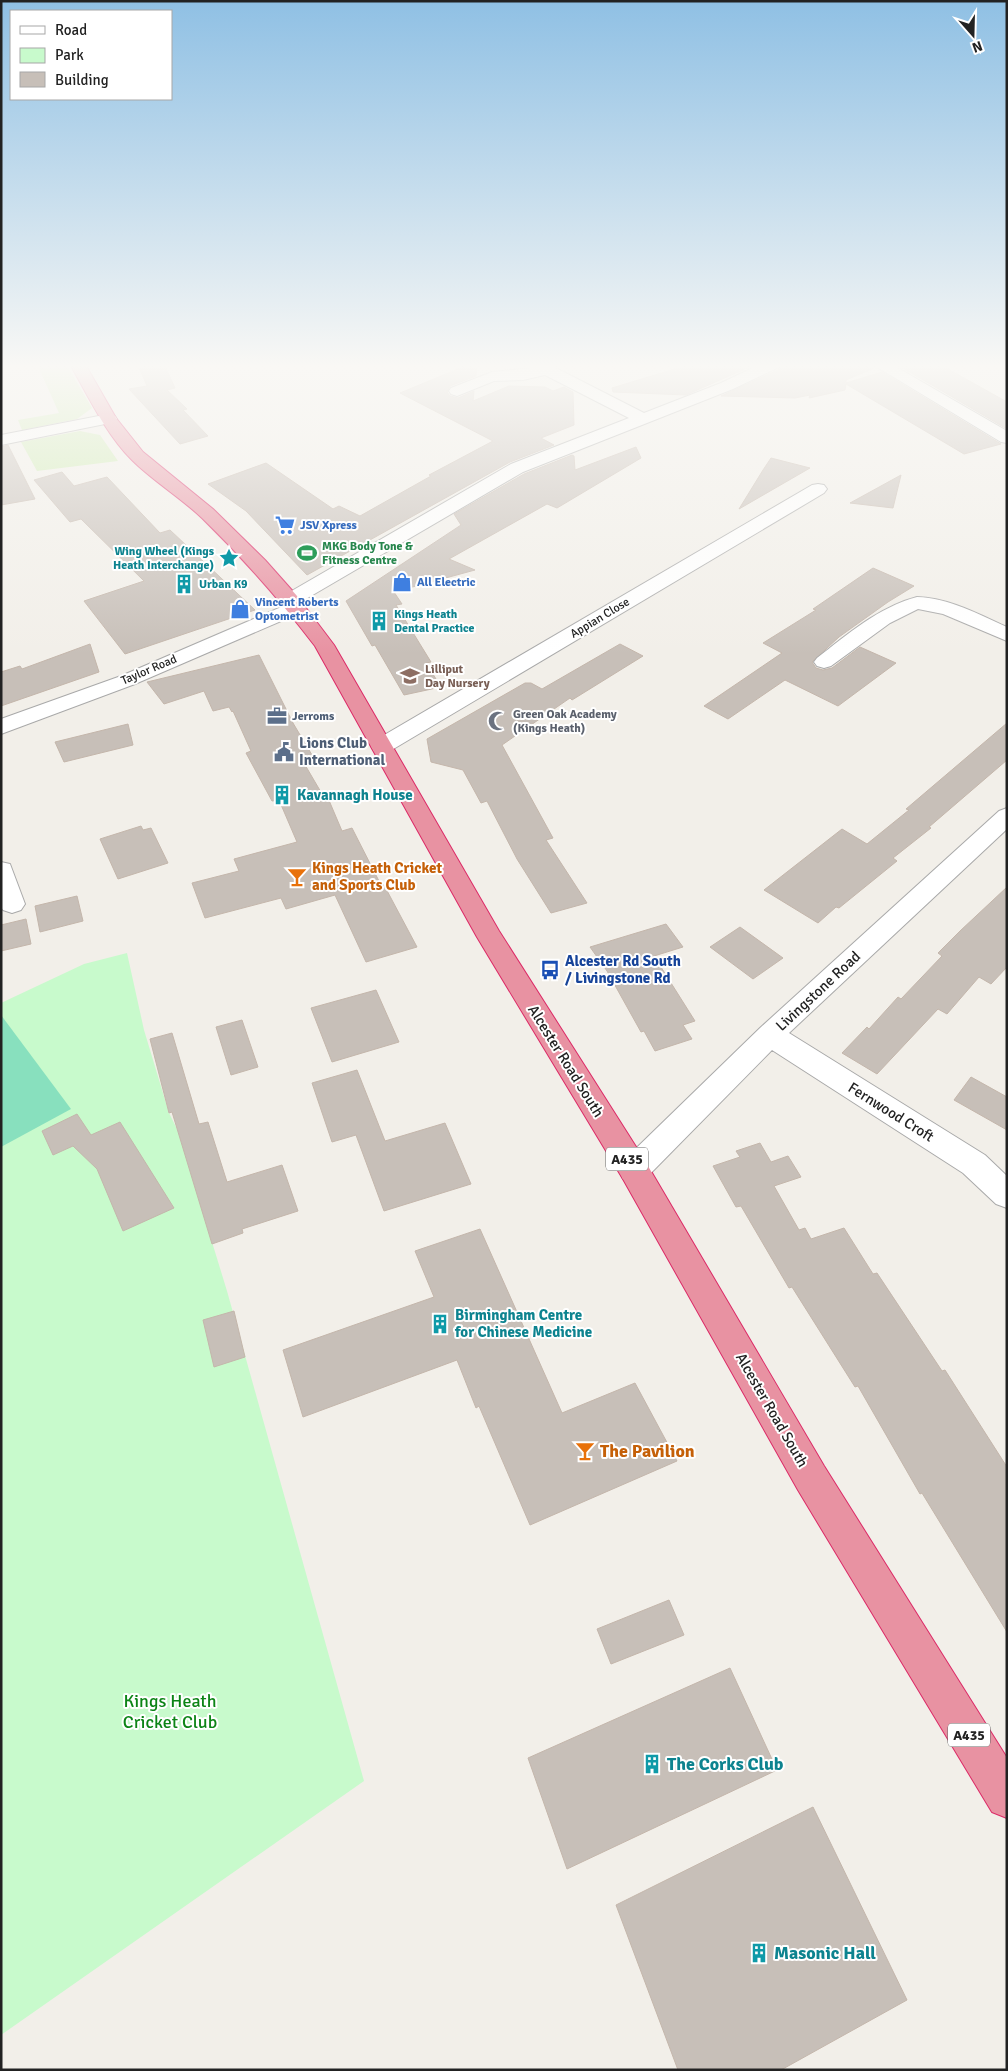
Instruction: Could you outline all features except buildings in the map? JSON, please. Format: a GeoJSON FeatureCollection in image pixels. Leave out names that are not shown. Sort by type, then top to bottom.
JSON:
{"type":"FeatureCollection","features":[{"type":"Feature","properties":{"kind":"highway","name":"Alcester Road South"},"geometry":{"type":"LineString","coordinates":[[143,461],[207,513],[258,564],[324,645],[490,937],[634,1170],[811,1478],[1007,1797]]}},
{"type":"Feature","properties":{"kind":"street","name":"Taylor Road"},"geometry":{"type":"LineString","coordinates":[[1,726],[128,680],[292,604],[517,468],[536,461]]}},
{"type":"Feature","properties":{"kind":"street","name":"Appian Close"},"geometry":{"type":"LineString","coordinates":[[382,746],[818,490]]}},
{"type":"Feature","properties":{"kind":"street"},"geometry":{"type":"LineString","coordinates":[[824,662],[902,607],[918,603],[950,610],[1007,635]]}},
{"type":"Feature","properties":{"kind":"street","name":"Livingstone Road"},"geometry":{"type":"LineString","coordinates":[[634,1170],[770,1035],[1007,816]]}},
{"type":"Feature","properties":{"kind":"street","name":"Fernwood Croft"},"geometry":{"type":"LineString","coordinates":[[770,1035],[974,1164],[1007,1195]]}},
{"type":"Feature","properties":{"kind":"green space"},"geometry":{"type":"Polygon","coordinates":[[[31,461],[118,461],[37,471],[31,461]]]}},
{"type":"Feature","properties":{"kind":"green space","name":"Kings Heath Cricket Club"},"geometry":{"type":"Polygon","coordinates":[[[127,953],[144,1030],[169,1113],[178,1131],[227,1291],[364,1781],[1,2035],[1,1003],[84,964],[127,953]]]}},
{"type":"Feature","properties":{"kind":"green space"},"geometry":{"type":"Polygon","coordinates":[[[1,1015],[71,1109],[1,1147],[1,1015]]]}},
{"type":"Feature","properties":{"kind":"place","name":"JSV Xpress"},"geometry":{"type":"Point","coordinates":[285,525]}},
{"type":"Feature","properties":{"kind":"place","name":"MKG Body Tone & Fitness Centre"},"geometry":{"type":"Point","coordinates":[307,553]}},
{"type":"Feature","properties":{"kind":"place","name":"Wing Wheel (Kings Heath Interchange)"},"geometry":{"type":"Point","coordinates":[229,558]}},
{"type":"Feature","properties":{"kind":"place","name":"All Electric"},"geometry":{"type":"Point","coordinates":[402,582]}},
{"type":"Feature","properties":{"kind":"place","name":"Urban K9"},"geometry":{"type":"Point","coordinates":[184,584]}},
{"type":"Feature","properties":{"kind":"place","name":"Vincent Roberts Optometrist"},"geometry":{"type":"Point","coordinates":[240,609]}},
{"type":"Feature","properties":{"kind":"place","name":"Kings Heath Dental Practice"},"geometry":{"type":"Point","coordinates":[379,621]}},
{"type":"Feature","properties":{"kind":"place","name":"Lilliput Day Nursery"},"geometry":{"type":"Point","coordinates":[410,676]}},
{"type":"Feature","properties":{"kind":"place","name":"Jerroms"},"geometry":{"type":"Point","coordinates":[277,716]}},
{"type":"Feature","properties":{"kind":"place","name":"Green Oak Academy (Kings Heath)"},"geometry":{"type":"Point","coordinates":[498,721]}},
{"type":"Feature","properties":{"kind":"place","name":"Lions Club International"},"geometry":{"type":"Point","coordinates":[284,752]}},
{"type":"Feature","properties":{"kind":"place","name":"Kavannagh House"},"geometry":{"type":"Point","coordinates":[282,795]}},
{"type":"Feature","properties":{"kind":"place","name":"Kings Heath Cricket and Sports Club"},"geometry":{"type":"Point","coordinates":[297,877]}},
{"type":"Feature","properties":{"kind":"place","name":"Alcester Rd South / Livingstone Rd"},"geometry":{"type":"Point","coordinates":[550,970]}},
{"type":"Feature","properties":{"kind":"place","name":"Birmingham Centre for Chinese Medicine"},"geometry":{"type":"Point","coordinates":[440,1324]}},
{"type":"Feature","properties":{"kind":"place","name":"The Pavilion"},"geometry":{"type":"Point","coordinates":[585,1451]}},
{"type":"Feature","properties":{"kind":"place","name":"The Corks Club"},"geometry":{"type":"Point","coordinates":[652,1764]}},
{"type":"Feature","properties":{"kind":"place","name":"Masonic Hall"},"geometry":{"type":"Point","coordinates":[759,1953]}}]}
